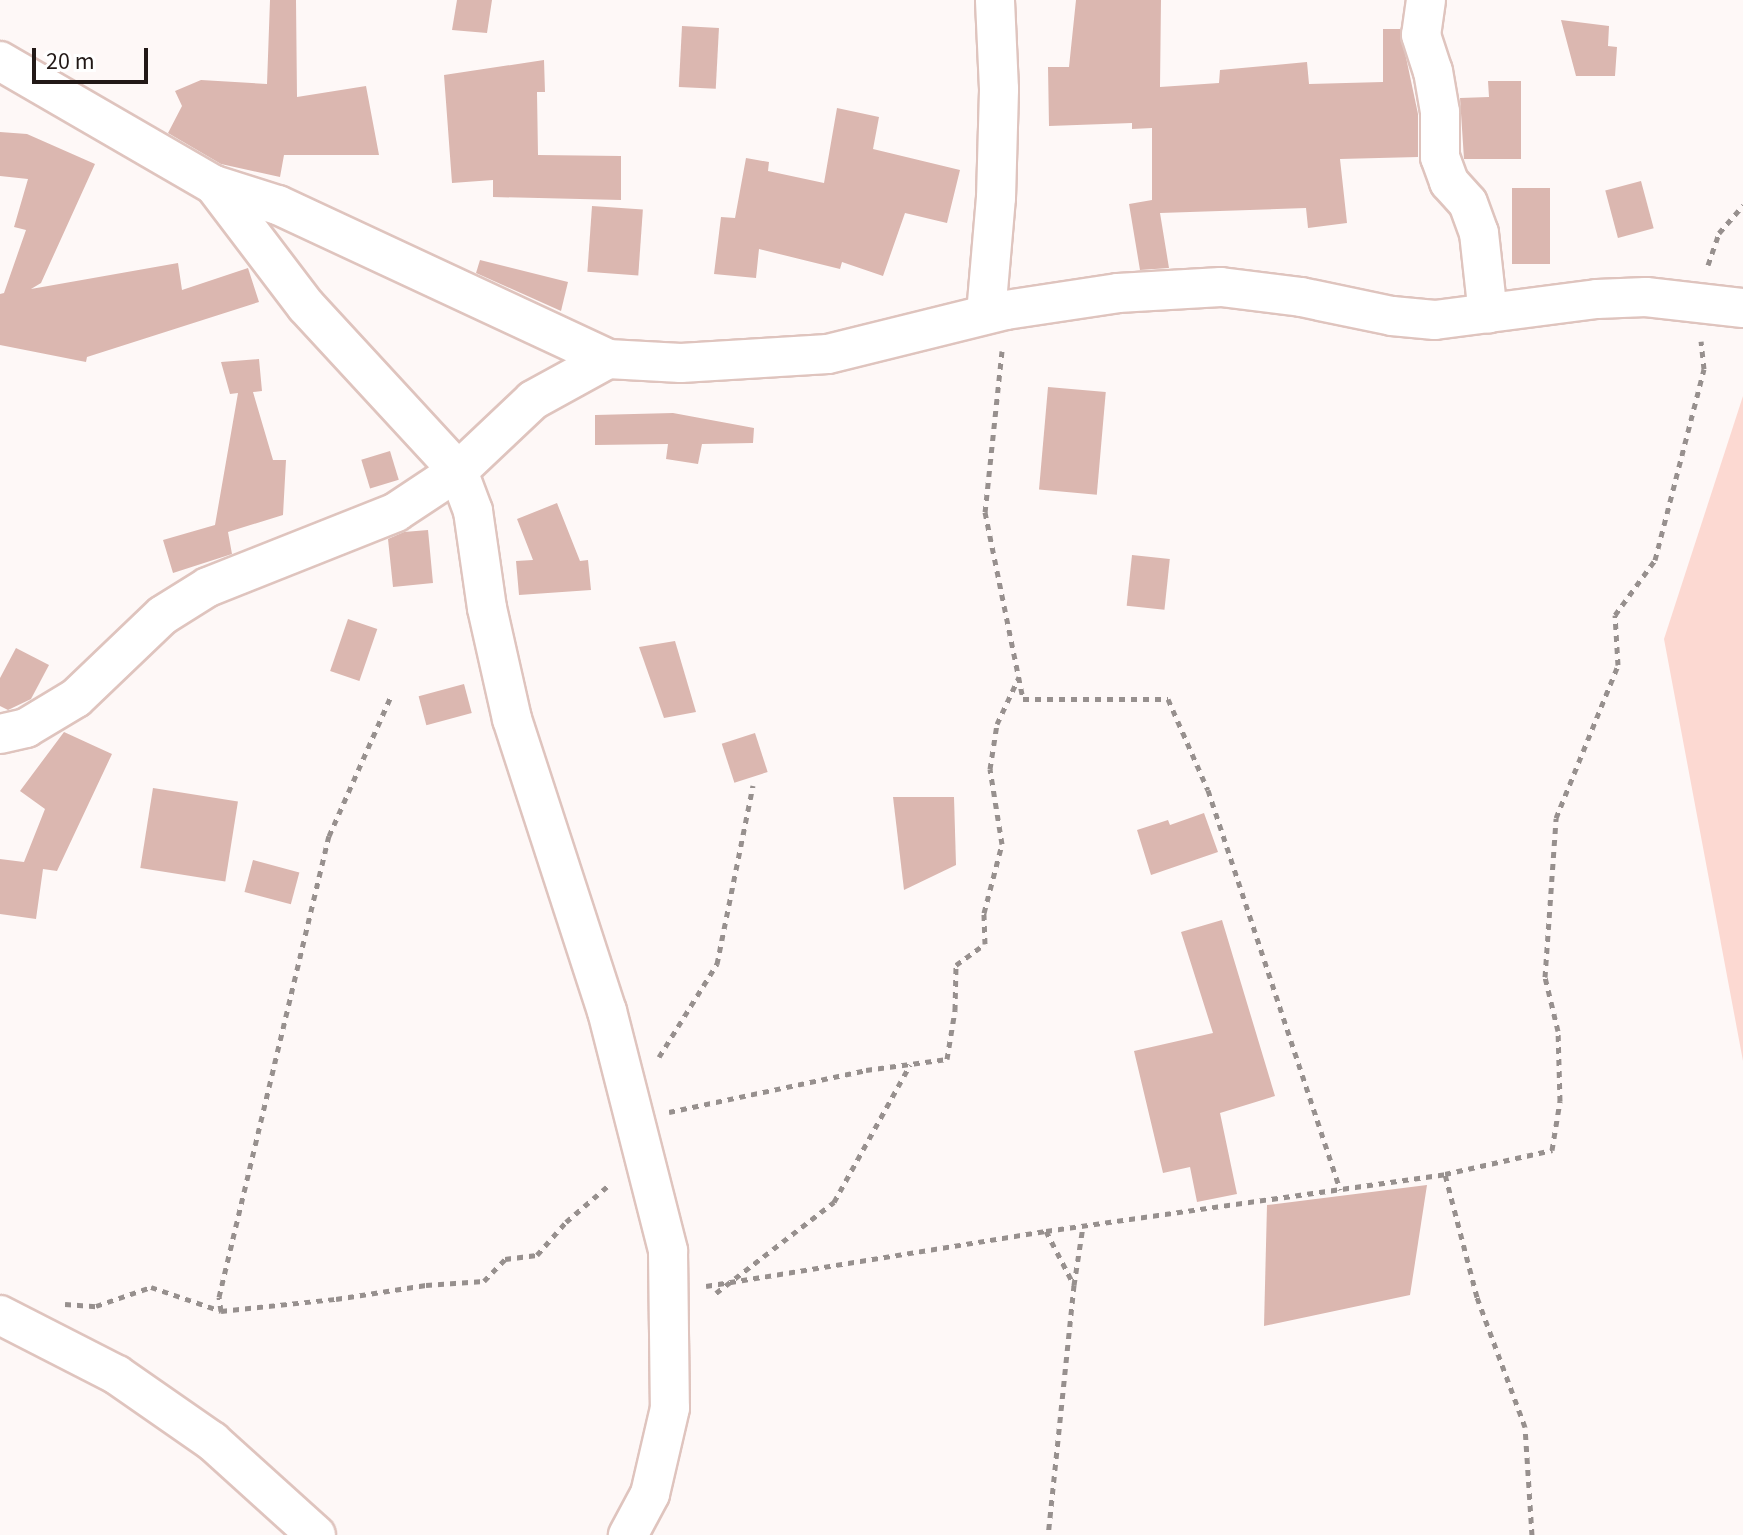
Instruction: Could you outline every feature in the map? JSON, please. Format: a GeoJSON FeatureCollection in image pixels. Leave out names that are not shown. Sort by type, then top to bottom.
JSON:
{"type":"FeatureCollection","features":[{"type":"Feature","properties":{"kind":"street"},"geometry":{"type":"LineString","coordinates":[[995,0],[999,89],[996,312]]}},
{"type":"Feature","properties":{"kind":"street"},"geometry":{"type":"LineString","coordinates":[[1426,0],[1421,35],[1433,71],[1440,112],[1440,157],[1449,182],[1468,203],[1479,233],[1488,314]]}},
{"type":"Feature","properties":{"kind":"street"},"geometry":{"type":"LineString","coordinates":[[0,61],[214,185],[278,205],[608,359],[681,363],[828,354],[996,312],[1118,293],[1221,287],[1301,297],[1392,316],[1435,320],[1597,299],[1696,301],[1743,308]]}},
{"type":"Feature","properties":{"kind":"street"},"geometry":{"type":"LineString","coordinates":[[214,185],[306,306],[458,471],[473,511],[487,608],[512,719],[607,1011],[668,1251],[670,1408],[650,1494],[628,1535]]}},
{"type":"Feature","properties":{"kind":"street"},"geometry":{"type":"LineString","coordinates":[[0,734],[26,728],[76,698],[163,615],[208,587],[396,512],[458,471],[533,400],[608,359]]}},
{"type":"Feature","properties":{"kind":"street"},"geometry":{"type":"LineString","coordinates":[[0,1315],[117,1375],[212,1441],[314,1534]]}},
{"type":"Feature","properties":{"kind":"path"},"geometry":{"type":"LineString","coordinates":[[669,1291],[1046,1231],[1445,1174],[1552,1150],[1560,1101],[1558,1031],[1545,977],[1556,818],[1618,665],[1615,615],[1655,560],[1704,369],[1696,301],[1719,233],[1743,205]]}},
{"type":"Feature","properties":{"kind":"path"},"geometry":{"type":"LineString","coordinates":[[996,312],[985,512],[1023,699],[1168,699],[1208,790],[1340,1190]]}},
{"type":"Feature","properties":{"kind":"path"},"geometry":{"type":"LineString","coordinates":[[221,1311],[219,1297],[329,836],[391,696]]}},
{"type":"Feature","properties":{"kind":"path"},"geometry":{"type":"LineString","coordinates":[[658,1059],[717,964],[753,786]]}},
{"type":"Feature","properties":{"kind":"path"},"geometry":{"type":"LineString","coordinates":[[716,1293],[834,1202],[911,1064]]}},
{"type":"Feature","properties":{"kind":"path"},"geometry":{"type":"LineString","coordinates":[[1445,1174],[1477,1297],[1525,1427],[1532,1535]]}},
{"type":"Feature","properties":{"kind":"path"},"geometry":{"type":"LineString","coordinates":[[1048,1535],[1073,1291],[1083,1226]]}},
{"type":"Feature","properties":{"kind":"path"},"geometry":{"type":"LineString","coordinates":[[1046,1231],[1074,1285],[1073,1291]]}},
{"type":"Feature","properties":{"kind":"shaded area"},"geometry":{"type":"Polygon","coordinates":[[[1743,396],[1743,1061],[1664,639],[1743,396]]]}},
{"type":"Feature","properties":{"kind":"building"},"geometry":{"type":"Polygon","coordinates":[[[270,0],[296,0],[297,97],[366,86],[379,155],[284,155],[280,177],[221,164],[168,133],[182,106],[175,91],[201,80],[267,84],[270,0]]]}},
{"type":"Feature","properties":{"kind":"building"},"geometry":{"type":"Polygon","coordinates":[[[457,0],[492,0],[487,33],[452,30],[457,0]]]}},
{"type":"Feature","properties":{"kind":"building"},"geometry":{"type":"Polygon","coordinates":[[[1076,0],[1161,0],[1160,87],[1219,83],[1220,70],[1307,62],[1309,84],[1383,82],[1383,29],[1400,29],[1418,114],[1418,157],[1340,159],[1347,223],[1308,228],[1306,208],[1160,213],[1169,268],[1140,270],[1129,204],[1152,200],[1152,128],[1132,129],[1132,123],[1049,126],[1048,67],[1069,67],[1076,0]]]}},
{"type":"Feature","properties":{"kind":"building"},"geometry":{"type":"Polygon","coordinates":[[[1561,20],[1609,26],[1608,46],[1617,47],[1615,76],[1576,76],[1561,20]]]}},
{"type":"Feature","properties":{"kind":"building"},"geometry":{"type":"Polygon","coordinates":[[[682,26],[719,28],[716,89],[679,87],[682,26]]]}},
{"type":"Feature","properties":{"kind":"building"},"geometry":{"type":"Polygon","coordinates":[[[544,60],[545,92],[537,92],[538,155],[621,156],[621,200],[493,197],[493,180],[452,183],[444,75],[544,60]]]}},
{"type":"Feature","properties":{"kind":"building"},"geometry":{"type":"Polygon","coordinates":[[[1488,81],[1521,81],[1521,159],[1464,159],[1460,98],[1489,97],[1488,81]]]}},
{"type":"Feature","properties":{"kind":"building"},"geometry":{"type":"Polygon","coordinates":[[[837,108],[879,117],[873,149],[960,170],[947,223],[905,213],[883,276],[842,262],[840,269],[759,249],[756,278],[714,274],[721,217],[735,218],[746,158],[769,162],[768,171],[824,183],[837,108]]]}},
{"type":"Feature","properties":{"kind":"building"},"geometry":{"type":"Polygon","coordinates":[[[0,132],[27,134],[95,164],[41,283],[31,289],[178,263],[182,290],[248,268],[259,302],[87,357],[86,362],[0,345],[0,294],[4,293],[26,230],[14,227],[28,179],[0,176],[0,132]]]}},
{"type":"Feature","properties":{"kind":"building"},"geometry":{"type":"Polygon","coordinates":[[[1641,181],[1654,228],[1618,238],[1605,191],[1641,181]]]}},
{"type":"Feature","properties":{"kind":"building"},"geometry":{"type":"Polygon","coordinates":[[[1512,188],[1550,188],[1550,264],[1512,264],[1512,188]]]}},
{"type":"Feature","properties":{"kind":"building"},"geometry":{"type":"Polygon","coordinates":[[[592,206],[643,210],[638,275],[587,272],[592,206]]]}},
{"type":"Feature","properties":{"kind":"building"},"geometry":{"type":"Polygon","coordinates":[[[480,260],[568,282],[561,311],[476,273],[480,260]]]}},
{"type":"Feature","properties":{"kind":"building"},"geometry":{"type":"Polygon","coordinates":[[[259,359],[262,391],[253,392],[273,460],[286,460],[283,515],[228,532],[232,554],[173,573],[163,540],[215,525],[238,393],[230,394],[221,362],[259,359]]]}},
{"type":"Feature","properties":{"kind":"building"},"geometry":{"type":"Polygon","coordinates":[[[1048,387],[1106,392],[1097,495],[1039,490],[1048,387]]]}},
{"type":"Feature","properties":{"kind":"building"},"geometry":{"type":"Polygon","coordinates":[[[673,413],[754,428],[753,443],[702,444],[698,464],[666,459],[668,444],[595,445],[595,415],[673,413]]]}},
{"type":"Feature","properties":{"kind":"building"},"geometry":{"type":"Polygon","coordinates":[[[390,451],[399,480],[370,488],[361,460],[390,451]]]}},
{"type":"Feature","properties":{"kind":"building"},"geometry":{"type":"Polygon","coordinates":[[[557,503],[580,561],[588,560],[591,590],[519,595],[516,561],[533,560],[517,519],[557,503]]]}},
{"type":"Feature","properties":{"kind":"building"},"geometry":{"type":"Polygon","coordinates":[[[428,530],[433,583],[393,587],[388,539],[404,532],[428,530]]]}},
{"type":"Feature","properties":{"kind":"building"},"geometry":{"type":"Polygon","coordinates":[[[1132,555],[1170,559],[1164,610],[1127,606],[1132,555]]]}},
{"type":"Feature","properties":{"kind":"building"},"geometry":{"type":"Polygon","coordinates":[[[348,619],[377,629],[359,681],[330,671],[348,619]]]}},
{"type":"Feature","properties":{"kind":"building"},"geometry":{"type":"Polygon","coordinates":[[[675,641],[696,712],[664,718],[639,647],[675,641]]]}},
{"type":"Feature","properties":{"kind":"building"},"geometry":{"type":"Polygon","coordinates":[[[16,648],[49,665],[31,699],[8,710],[0,706],[0,678],[16,648]]]}},
{"type":"Feature","properties":{"kind":"building"},"geometry":{"type":"Polygon","coordinates":[[[464,684],[472,713],[426,725],[419,696],[464,684]]]}},
{"type":"Feature","properties":{"kind":"building"},"geometry":{"type":"Polygon","coordinates":[[[64,732],[112,754],[57,871],[43,869],[36,919],[0,914],[0,859],[24,862],[45,809],[20,791],[64,732]]]}},
{"type":"Feature","properties":{"kind":"building"},"geometry":{"type":"Polygon","coordinates":[[[755,733],[768,772],[734,783],[722,744],[755,733]]]}},
{"type":"Feature","properties":{"kind":"building"},"geometry":{"type":"Polygon","coordinates":[[[153,788],[238,801],[225,881],[140,868],[153,788]]]}},
{"type":"Feature","properties":{"kind":"building"},"geometry":{"type":"Polygon","coordinates":[[[893,797],[954,797],[956,865],[904,890],[893,797]]]}},
{"type":"Feature","properties":{"kind":"building"},"geometry":{"type":"Polygon","coordinates":[[[1204,813],[1218,852],[1151,875],[1137,830],[1168,820],[1170,825],[1204,813]]]}},
{"type":"Feature","properties":{"kind":"building"},"geometry":{"type":"Polygon","coordinates":[[[253,860],[299,872],[291,904],[244,892],[253,860]]]}},
{"type":"Feature","properties":{"kind":"building"},"geometry":{"type":"Polygon","coordinates":[[[1222,920],[1275,1096],[1220,1113],[1237,1194],[1197,1202],[1190,1167],[1163,1173],[1134,1051],[1213,1033],[1181,932],[1222,920]]]}},
{"type":"Feature","properties":{"kind":"building"},"geometry":{"type":"Polygon","coordinates":[[[1427,1185],[1410,1295],[1264,1326],[1267,1205],[1427,1185]]]}}]}
